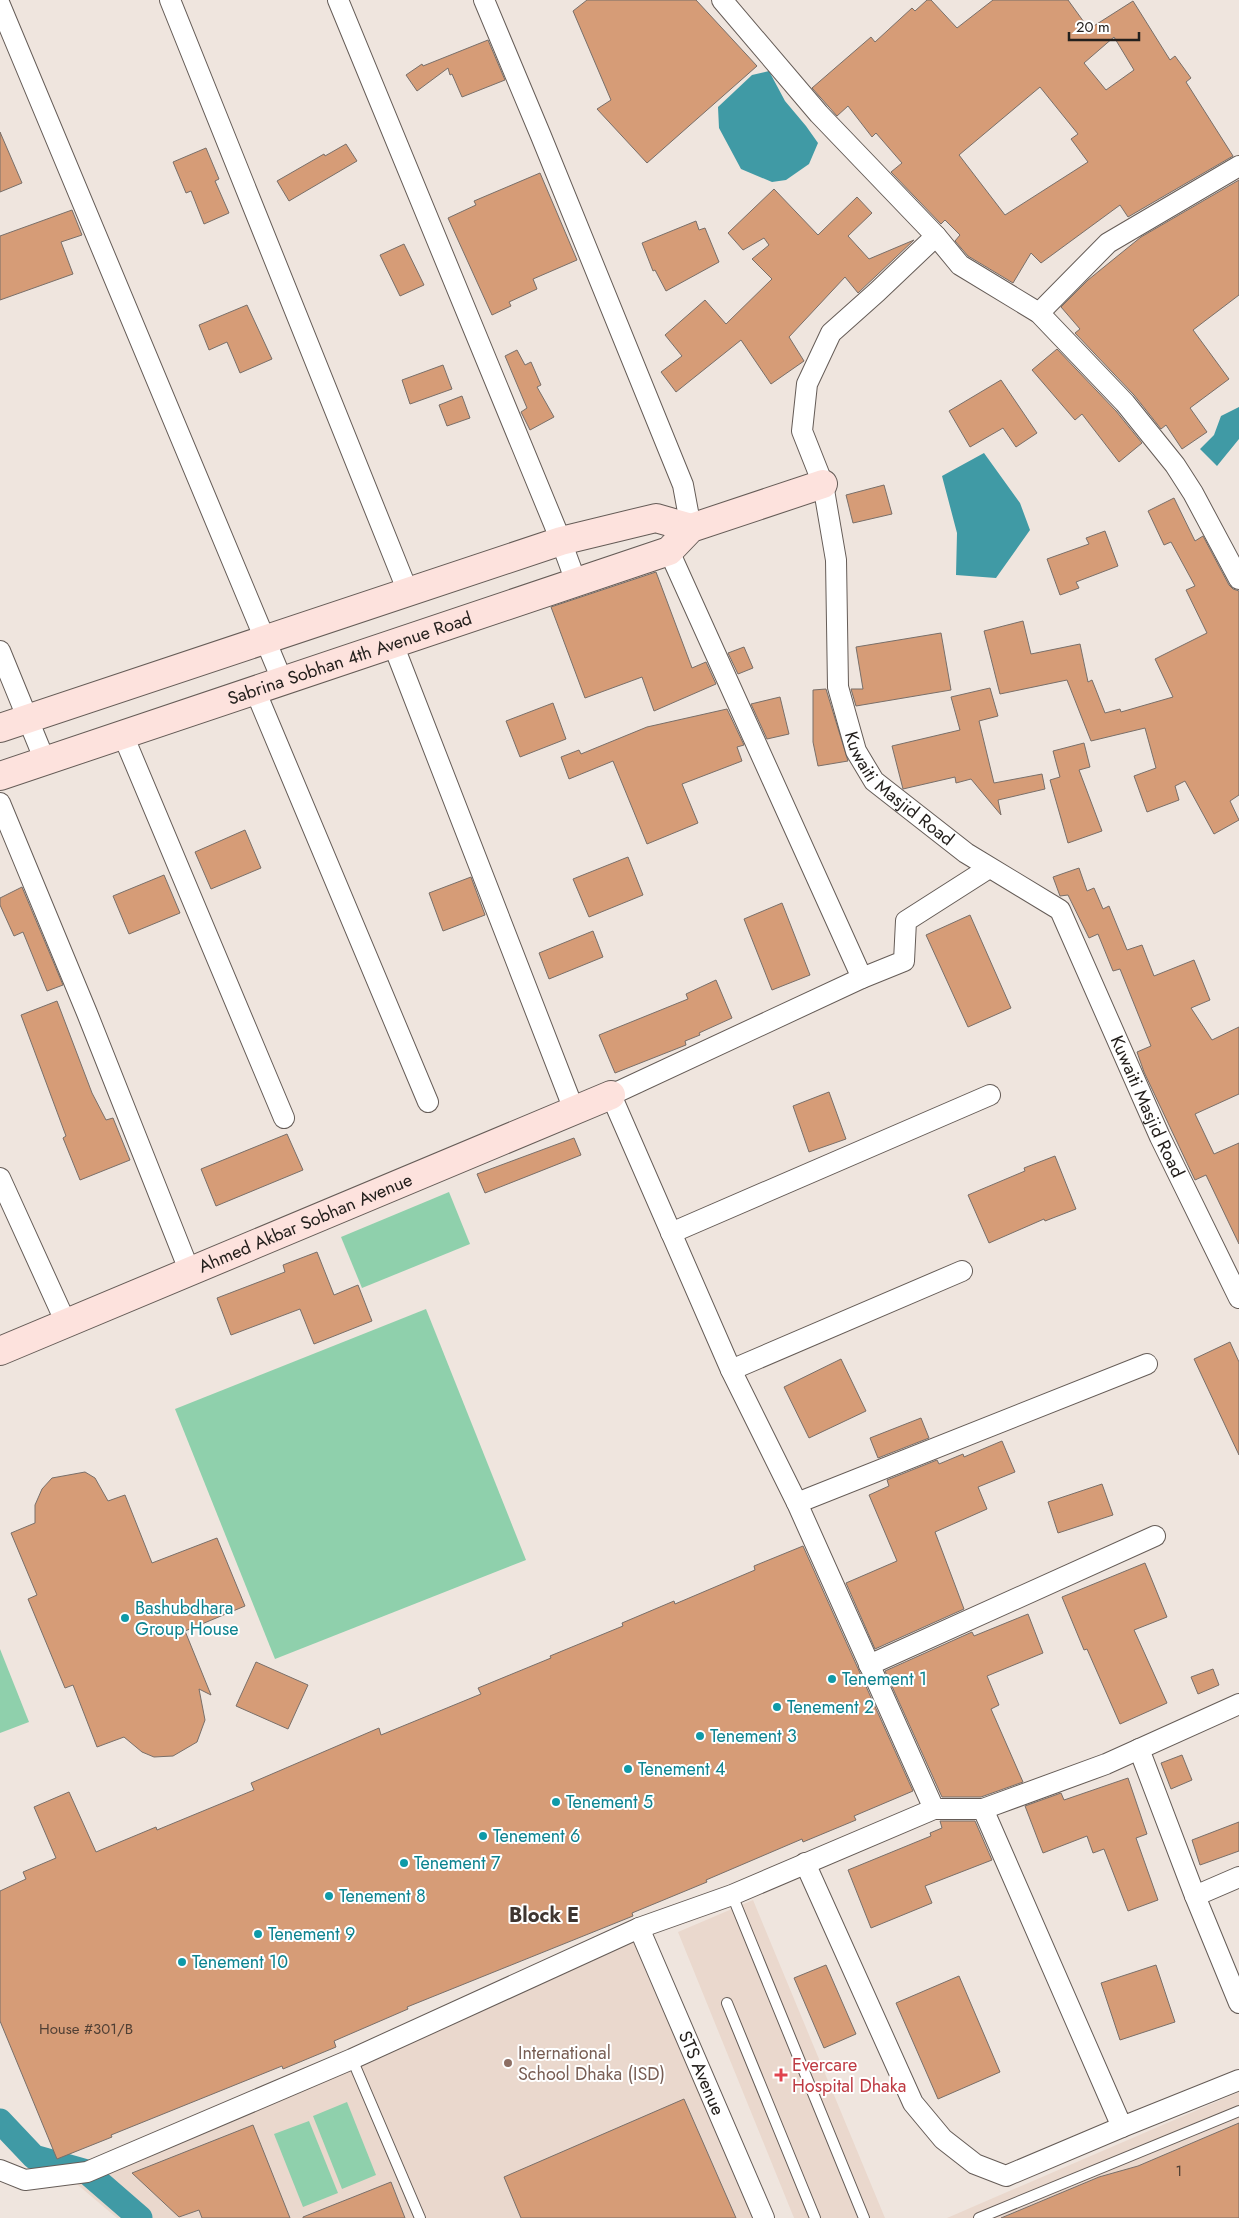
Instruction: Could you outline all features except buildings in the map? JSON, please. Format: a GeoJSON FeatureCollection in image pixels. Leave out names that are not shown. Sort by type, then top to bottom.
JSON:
{"type":"FeatureCollection","features":[{"type":"Feature","properties":{"kind":"street"},"geometry":{"type":"LineString","coordinates":[[170,0],[408,592]]}},
{"type":"Feature","properties":{"kind":"street"},"geometry":{"type":"LineString","coordinates":[[338,0],[561,541],[576,582]]}},
{"type":"Feature","properties":{"kind":"street"},"geometry":{"type":"LineString","coordinates":[[0,728],[561,541],[656,518],[691,528],[683,485],[484,0]]}},
{"type":"Feature","properties":{"kind":"street"},"geometry":{"type":"LineString","coordinates":[[722,0],[819,114],[936,236],[960,265],[1039,313],[1125,402],[1175,465],[1193,492],[1239,578]]}},
{"type":"Feature","properties":{"kind":"street"},"geometry":{"type":"LineString","coordinates":[[0,5],[282,680]]}},
{"type":"Feature","properties":{"kind":"street"},"geometry":{"type":"LineString","coordinates":[[1039,313],[1108,243],[1239,166]]}},
{"type":"Feature","properties":{"kind":"street","name":"Kuwaiti Masjid Road"},"geometry":{"type":"LineString","coordinates":[[936,236],[831,333],[807,384],[802,431],[823,484],[836,560],[838,687],[856,751],[874,781],[989,868],[1035,893],[1060,910],[1160,1137],[1239,1298]]}},
{"type":"Feature","properties":{"kind":"street","name":"Sabrina Sobhan 4th Avenue Road"},"geometry":{"type":"LineString","coordinates":[[0,776],[669,551],[691,528],[823,484]]}},
{"type":"Feature","properties":{"kind":"street"},"geometry":{"type":"LineString","coordinates":[[669,551],[862,978]]}},
{"type":"Feature","properties":{"kind":"street"},"geometry":{"type":"LineString","coordinates":[[393,644],[574,1110]]}},
{"type":"Feature","properties":{"kind":"street"},"geometry":{"type":"LineString","coordinates":[[0,651],[45,761]]}},
{"type":"Feature","properties":{"kind":"street"},"geometry":{"type":"LineString","coordinates":[[255,690],[428,1102]]}},
{"type":"Feature","properties":{"kind":"street"},"geometry":{"type":"LineString","coordinates":[[123,735],[284,1118]]}},
{"type":"Feature","properties":{"kind":"street"},"geometry":{"type":"LineString","coordinates":[[0,803],[190,1270]]}},
{"type":"Feature","properties":{"kind":"street"},"geometry":{"type":"LineString","coordinates":[[934,1809],[797,1503],[731,1370],[611,1095],[862,978],[904,961],[906,921],[989,868]]}},
{"type":"Feature","properties":{"kind":"street","name":"Ahmed Akbar Sobhan Avenue"},"geometry":{"type":"LineString","coordinates":[[0,1351],[611,1095]]}},
{"type":"Feature","properties":{"kind":"street"},"geometry":{"type":"LineString","coordinates":[[671,1233],[990,1095]]}},
{"type":"Feature","properties":{"kind":"street"},"geometry":{"type":"LineString","coordinates":[[0,1178],[66,1323]]}},
{"type":"Feature","properties":{"kind":"street"},"geometry":{"type":"LineString","coordinates":[[731,1370],[962,1271]]}},
{"type":"Feature","properties":{"kind":"street"},"geometry":{"type":"LineString","coordinates":[[797,1503],[1147,1364]]}},
{"type":"Feature","properties":{"kind":"street"},"geometry":{"type":"LineString","coordinates":[[869,1665],[1155,1536]]}},
{"type":"Feature","properties":{"kind":"street"},"geometry":{"type":"LineString","coordinates":[[0,2170],[25,2180],[86,2172],[352,2059],[638,1928],[732,1895],[934,1809],[983,1809],[1106,1764],[1239,1704]]}},
{"type":"Feature","properties":{"kind":"street"},"geometry":{"type":"LineString","coordinates":[[1139,1749],[1195,1896],[1239,2003]]}},
{"type":"Feature","properties":{"kind":"street"},"geometry":{"type":"LineString","coordinates":[[983,1809],[1122,2127]]}},
{"type":"Feature","properties":{"kind":"street"},"geometry":{"type":"LineString","coordinates":[[805,1863],[913,2103],[943,2139],[975,2164],[1006,2176],[1239,2080]]}},
{"type":"Feature","properties":{"kind":"street"},"geometry":{"type":"LineString","coordinates":[[1195,1896],[1239,1877]]}},
{"type":"Feature","properties":{"kind":"street","name":"STS Avenue"},"geometry":{"type":"LineString","coordinates":[[638,1928],[764,2218]]}},
{"type":"Feature","properties":{"kind":"lane"},"geometry":{"type":"LineString","coordinates":[[732,1895],[864,2218]]}},
{"type":"Feature","properties":{"kind":"lane"},"geometry":{"type":"LineString","coordinates":[[727,2002],[816,2218]]}},
{"type":"Feature","properties":{"kind":"lane"},"geometry":{"type":"LineString","coordinates":[[352,2059],[420,2218]]}},
{"type":"Feature","properties":{"kind":"lane"},"geometry":{"type":"LineString","coordinates":[[979,2218],[1239,2111]]}},
{"type":"Feature","properties":{"kind":"shaded area","name":"Evercare Hospital Dhaka"},"geometry":{"type":"Polygon","coordinates":[[[753,1900],[885,2218],[794,2218],[678,1932],[753,1900]]]}},
{"type":"Feature","properties":{"kind":"shaded area","name":"International School Dhaka (ISD)"},"geometry":{"type":"Polygon","coordinates":[[[639,1928],[759,2218],[117,2218],[72,2180],[77,2165],[470,2002],[639,1928]]]}},
{"type":"Feature","properties":{"kind":"shaded area"},"geometry":{"type":"Polygon","coordinates":[[[1239,2092],[1239,2218],[947,2218],[1239,2092]]]}},
{"type":"Feature","properties":{"kind":"green space"},"geometry":{"type":"Polygon","coordinates":[[[449,1192],[470,1244],[362,1288],[341,1237],[449,1192]]]}},
{"type":"Feature","properties":{"kind":"green space"},"geometry":{"type":"Polygon","coordinates":[[[426,1309],[526,1560],[275,1659],[175,1409],[426,1309]]]}},
{"type":"Feature","properties":{"kind":"green space"},"geometry":{"type":"Polygon","coordinates":[[[0,1649],[29,1722],[0,1733],[0,1649]]]}},
{"type":"Feature","properties":{"kind":"green space"},"geometry":{"type":"Polygon","coordinates":[[[347,2102],[376,2175],[342,2189],[313,2116],[347,2102]]]}},
{"type":"Feature","properties":{"kind":"green space"},"geometry":{"type":"Polygon","coordinates":[[[309,2121],[338,2193],[303,2207],[274,2134],[309,2121]]]}},
{"type":"Feature","properties":{"kind":"water"},"geometry":{"type":"Polygon","coordinates":[[[769,71],[785,101],[818,143],[809,164],[786,180],[772,182],[741,169],[719,128],[718,107],[752,75],[769,71]]]}},
{"type":"Feature","properties":{"kind":"water"},"geometry":{"type":"Polygon","coordinates":[[[1239,407],[1239,439],[1217,466],[1200,449],[1214,435],[1221,416],[1239,407]]]}},
{"type":"Feature","properties":{"kind":"water"},"geometry":{"type":"Polygon","coordinates":[[[984,453],[1020,503],[1030,530],[996,578],[956,575],[957,533],[942,476],[984,453]]]}},
{"type":"Feature","properties":{"kind":"waterway"},"geometry":{"type":"LineString","coordinates":[[0,2121],[34,2157],[87,2172],[140,2218]]}},
{"type":"Feature","properties":{"kind":"place","name":"Bashubdhara Group House"},"geometry":{"type":"Point","coordinates":[125,1618]}},
{"type":"Feature","properties":{"kind":"place","name":"Tenement 1"},"geometry":{"type":"Point","coordinates":[832,1679]}},
{"type":"Feature","properties":{"kind":"place","name":"Tenement 2"},"geometry":{"type":"Point","coordinates":[777,1707]}},
{"type":"Feature","properties":{"kind":"place","name":"Tenement 3"},"geometry":{"type":"Point","coordinates":[700,1736]}},
{"type":"Feature","properties":{"kind":"place","name":"Tenement 4"},"geometry":{"type":"Point","coordinates":[628,1769]}},
{"type":"Feature","properties":{"kind":"place","name":"Tenement 5"},"geometry":{"type":"Point","coordinates":[556,1802]}},
{"type":"Feature","properties":{"kind":"place","name":"Tenement 6"},"geometry":{"type":"Point","coordinates":[483,1836]}},
{"type":"Feature","properties":{"kind":"place","name":"Tenement 7"},"geometry":{"type":"Point","coordinates":[404,1863]}},
{"type":"Feature","properties":{"kind":"place","name":"Tenement 8"},"geometry":{"type":"Point","coordinates":[329,1896]}},
{"type":"Feature","properties":{"kind":"place","name":"Tenement 9"},"geometry":{"type":"Point","coordinates":[258,1934]}},
{"type":"Feature","properties":{"kind":"place","name":"Tenement 10"},"geometry":{"type":"Point","coordinates":[182,1962]}},
{"type":"Feature","properties":{"kind":"place","name":"International School Dhaka (ISD)"},"geometry":{"type":"Point","coordinates":[508,2063]}},
{"type":"Feature","properties":{"kind":"place","name":"Evercare Hospital Dhaka"},"geometry":{"type":"Point","coordinates":[781,2075]}},
{"type":"Feature","properties":{"kind":"district","name":"Block E"},"geometry":{"type":"Point","coordinates":[544,1915]}}]}
